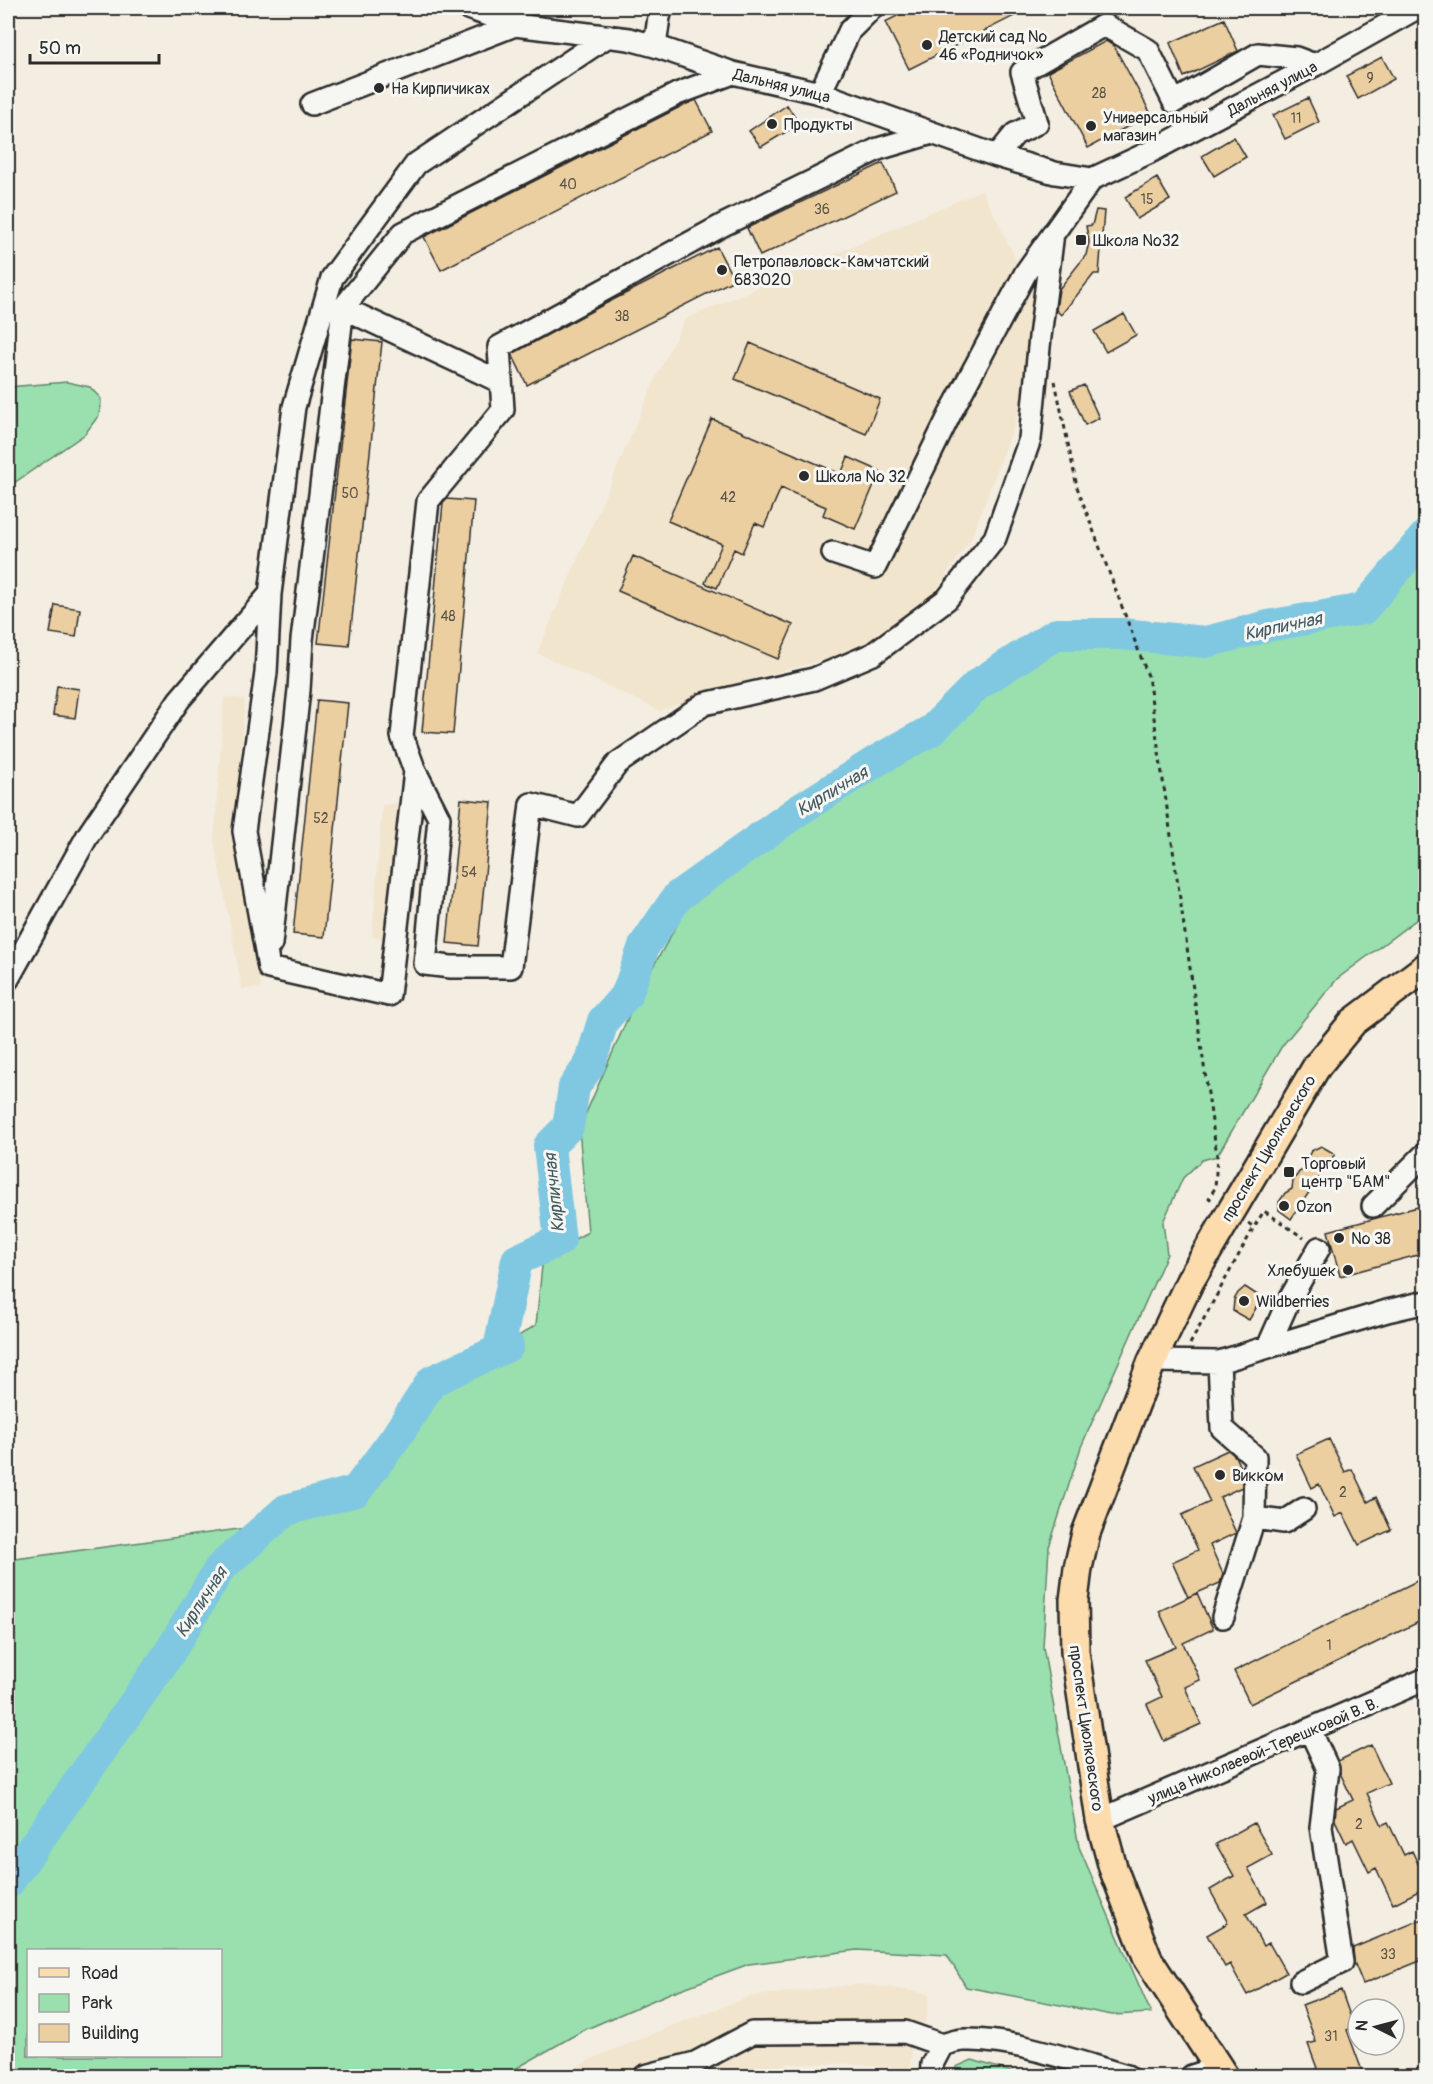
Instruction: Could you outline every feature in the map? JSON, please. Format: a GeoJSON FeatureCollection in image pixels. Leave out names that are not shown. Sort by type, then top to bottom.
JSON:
{"type":"FeatureCollection","features":[{"type":"Feature","properties":{"kind":"main road","name":"проспект Циолковского"},"geometry":{"type":"LineString","coordinates":[[1221,2072],[1148,1959],[1113,1868],[1100,1820],[1075,1652],[1074,1600],[1078,1568],[1086,1533],[1152,1361],[1190,1281],[1317,1066],[1353,1022],[1425,967]]}},
{"type":"Feature","properties":{"kind":"street","name":"Дальняя улица"},"geometry":{"type":"LineString","coordinates":[[468,8],[515,25],[608,36],[655,46],[733,73],[820,93],[997,156],[1055,173],[1092,179]]}},
{"type":"Feature","properties":{"kind":"street"},"geometry":{"type":"LineString","coordinates":[[655,46],[662,8]]}},
{"type":"Feature","properties":{"kind":"street"},"geometry":{"type":"LineString","coordinates":[[820,93],[850,30],[872,8]]}},
{"type":"Feature","properties":{"kind":"street","name":"Дальняя улица"},"geometry":{"type":"LineString","coordinates":[[833,553],[875,567],[952,410],[1026,272],[1092,179],[1148,153],[1315,65],[1414,8]]}},
{"type":"Feature","properties":{"kind":"street"},"geometry":{"type":"LineString","coordinates":[[312,104],[515,25]]}},
{"type":"Feature","properties":{"kind":"street"},"geometry":{"type":"LineString","coordinates":[[997,156],[1015,134],[1036,123],[1022,72],[1104,26],[1148,50],[1174,102],[1258,54],[1296,58],[1315,65]]}},
{"type":"Feature","properties":{"kind":"street"},"geometry":{"type":"LineString","coordinates":[[269,968],[244,831],[266,673],[270,594],[294,407],[332,278],[417,164],[608,36]]}},
{"type":"Feature","properties":{"kind":"street"},"geometry":{"type":"LineString","coordinates":[[269,968],[299,690],[302,640],[343,308],[403,233],[677,94],[733,73]]}},
{"type":"Feature","properties":{"kind":"street"},"geometry":{"type":"LineString","coordinates":[[932,133],[878,149],[744,215],[500,347],[503,410],[428,501],[402,736],[415,771],[439,818],[425,964],[451,967],[511,967],[531,804],[578,816],[618,763],[704,704],[814,679],[873,654],[947,599],[995,538],[1030,439],[1053,233]]}},
{"type":"Feature","properties":{"kind":"street"},"geometry":{"type":"LineString","coordinates":[[343,308],[501,382]]}},
{"type":"Feature","properties":{"kind":"street"},"geometry":{"type":"LineString","coordinates":[[8,979],[88,835],[172,710],[270,594]]}},
{"type":"Feature","properties":{"kind":"street"},"geometry":{"type":"LineString","coordinates":[[269,968],[389,995],[415,771]]}},
{"type":"Feature","properties":{"kind":"street"},"geometry":{"type":"LineString","coordinates":[[1373,1206],[1425,1153]]}},
{"type":"Feature","properties":{"kind":"street"},"geometry":{"type":"LineString","coordinates":[[1268,1347],[1287,1304],[1318,1248]]}},
{"type":"Feature","properties":{"kind":"street"},"geometry":{"type":"LineString","coordinates":[[1152,1361],[1219,1362],[1387,1311],[1425,1302]]}},
{"type":"Feature","properties":{"kind":"street"},"geometry":{"type":"LineString","coordinates":[[1219,1362],[1222,1428],[1256,1457],[1254,1518],[1223,1617]]}},
{"type":"Feature","properties":{"kind":"street"},"geometry":{"type":"LineString","coordinates":[[1254,1518],[1284,1522],[1304,1509]]}},
{"type":"Feature","properties":{"kind":"street","name":"улица Николаевой-Терешковой В. В."},"geometry":{"type":"LineString","coordinates":[[1100,1820],[1425,1679]]}},
{"type":"Feature","properties":{"kind":"street"},"geometry":{"type":"LineString","coordinates":[[1300,1982],[1342,1962],[1321,1827],[1328,1769],[1310,1730]]}},
{"type":"Feature","properties":{"kind":"street"},"geometry":{"type":"LineString","coordinates":[[645,2076],[695,2063],[752,2032],[906,2032],[942,2045],[962,2040],[990,2041],[1127,2076]]}},
{"type":"Feature","properties":{"kind":"street"},"geometry":{"type":"LineString","coordinates":[[931,2076],[932,2064],[942,2045]]}},
{"type":"Feature","properties":{"kind":"street"},"geometry":{"type":"LineString","coordinates":[[1192,2076],[1221,2072]]}},
{"type":"Feature","properties":{"kind":"path"},"geometry":{"type":"LineString","coordinates":[[1054,374],[1077,487],[1148,676],[1217,1156]]}},
{"type":"Feature","properties":{"kind":"path"},"geometry":{"type":"LineString","coordinates":[[1181,1362],[1254,1227]]}},
{"type":"Feature","properties":{"kind":"shaded area","name":"Школа № 32"},"geometry":{"type":"Polygon","coordinates":[[[982,190],[1035,298],[1019,413],[971,539],[926,605],[867,648],[720,688],[660,711],[537,653],[657,375],[685,319],[982,190]]]}},
{"type":"Feature","properties":{"kind":"shaded area"},"geometry":{"type":"Polygon","coordinates":[[[224,697],[245,699],[235,833],[261,988],[242,989],[214,840],[224,697]]]}},
{"type":"Feature","properties":{"kind":"shaded area"},"geometry":{"type":"Polygon","coordinates":[[[399,803],[390,940],[372,937],[382,805],[399,803]]]}},
{"type":"Feature","properties":{"kind":"shaded area"},"geometry":{"type":"Polygon","coordinates":[[[860,1984],[930,1993],[926,2021],[912,2043],[910,2069],[846,2064],[787,2064],[753,2076],[561,2076],[587,2061],[673,2025],[752,1996],[860,1984]]]}},
{"type":"Feature","properties":{"kind":"green space"},"geometry":{"type":"Polygon","coordinates":[[[67,382],[90,387],[101,399],[99,415],[85,434],[8,487],[8,387],[67,382]]]}},
{"type":"Feature","properties":{"kind":"green space"},"geometry":{"type":"Polygon","coordinates":[[[1425,548],[1425,913],[1337,979],[1282,1046],[1217,1156],[1202,1160],[1183,1178],[1163,1222],[1167,1254],[1081,1447],[1049,1547],[1043,1647],[1079,1847],[1151,2013],[1112,2015],[966,1987],[947,1955],[857,1950],[749,1964],[670,1993],[582,2031],[503,2076],[8,2076],[8,1560],[268,1525],[318,1495],[371,1488],[405,1434],[441,1385],[536,1325],[543,1256],[588,1232],[579,1129],[640,990],[687,907],[750,852],[1056,650],[1132,629],[1230,641],[1381,605],[1425,548]]]}},
{"type":"Feature","properties":{"kind":"green space"},"geometry":{"type":"Polygon","coordinates":[[[972,2060],[1026,2076],[955,2076],[956,2067],[972,2060]]]}},
{"type":"Feature","properties":{"kind":"building","name":"Детский сад № 46 «Родничок»"},"geometry":{"type":"Polygon","coordinates":[[[913,8],[1030,8],[909,69],[885,22],[913,8]]]}},
{"type":"Feature","properties":{"kind":"building"},"geometry":{"type":"Polygon","coordinates":[[[1224,19],[1238,51],[1184,77],[1170,43],[1224,19]]]}},
{"type":"Feature","properties":{"kind":"building"},"geometry":{"type":"Polygon","coordinates":[[[1106,41],[1114,46],[1151,114],[1088,148],[1048,72],[1106,41]]]}},
{"type":"Feature","properties":{"kind":"building"},"geometry":{"type":"Polygon","coordinates":[[[1382,57],[1394,79],[1358,99],[1346,76],[1382,57]]]}},
{"type":"Feature","properties":{"kind":"building"},"geometry":{"type":"Polygon","coordinates":[[[1308,98],[1319,122],[1285,139],[1273,115],[1308,98]]]}},
{"type":"Feature","properties":{"kind":"building"},"geometry":{"type":"Polygon","coordinates":[[[696,100],[712,131],[441,270],[424,237],[696,100]]]}},
{"type":"Feature","properties":{"kind":"building"},"geometry":{"type":"Polygon","coordinates":[[[787,105],[799,124],[761,147],[749,131],[787,105]]]}},
{"type":"Feature","properties":{"kind":"building"},"geometry":{"type":"Polygon","coordinates":[[[1234,137],[1246,157],[1214,176],[1202,156],[1234,137]]]}},
{"type":"Feature","properties":{"kind":"building"},"geometry":{"type":"Polygon","coordinates":[[[883,163],[896,191],[760,256],[747,228],[883,163]]]}},
{"type":"Feature","properties":{"kind":"building"},"geometry":{"type":"Polygon","coordinates":[[[1157,178],[1170,200],[1137,219],[1125,197],[1157,178]]]}},
{"type":"Feature","properties":{"kind":"building"},"geometry":{"type":"Polygon","coordinates":[[[1096,210],[1104,211],[1099,274],[1094,274],[1061,315],[1056,310],[1059,289],[1086,255],[1089,242],[1086,226],[1092,225],[1096,210]]]}},
{"type":"Feature","properties":{"kind":"building"},"geometry":{"type":"Polygon","coordinates":[[[717,247],[734,280],[527,385],[512,354],[717,247]]]}},
{"type":"Feature","properties":{"kind":"building"},"geometry":{"type":"Polygon","coordinates":[[[1124,314],[1136,335],[1106,352],[1094,331],[1124,314]]]}},
{"type":"Feature","properties":{"kind":"building"},"geometry":{"type":"Polygon","coordinates":[[[352,339],[382,342],[349,646],[318,643],[352,339]]]}},
{"type":"Feature","properties":{"kind":"building"},"geometry":{"type":"Polygon","coordinates":[[[750,343],[880,399],[866,434],[735,379],[750,343]]]}},
{"type":"Feature","properties":{"kind":"building"},"geometry":{"type":"Polygon","coordinates":[[[1084,385],[1099,418],[1085,425],[1070,391],[1084,385]]]}},
{"type":"Feature","properties":{"kind":"building"},"geometry":{"type":"Polygon","coordinates":[[[712,419],[841,474],[848,457],[880,471],[855,529],[823,515],[826,507],[781,488],[764,527],[755,523],[742,553],[734,549],[717,588],[705,583],[722,544],[668,521],[712,419]]]}},
{"type":"Feature","properties":{"kind":"building"},"geometry":{"type":"Polygon","coordinates":[[[446,499],[474,501],[453,734],[422,732],[443,503],[446,499]]]}},
{"type":"Feature","properties":{"kind":"building"},"geometry":{"type":"Polygon","coordinates":[[[633,556],[793,625],[778,659],[618,591],[633,556]]]}},
{"type":"Feature","properties":{"kind":"building"},"geometry":{"type":"Polygon","coordinates":[[[55,605],[80,609],[76,637],[50,633],[55,605]]]}},
{"type":"Feature","properties":{"kind":"building"},"geometry":{"type":"Polygon","coordinates":[[[57,686],[79,689],[75,718],[53,715],[57,686]]]}},
{"type":"Feature","properties":{"kind":"building"},"geometry":{"type":"Polygon","coordinates":[[[317,700],[348,703],[324,937],[293,934],[317,700]]]}},
{"type":"Feature","properties":{"kind":"building"},"geometry":{"type":"Polygon","coordinates":[[[461,799],[492,802],[478,946],[447,943],[461,799]]]}},
{"type":"Feature","properties":{"kind":"building"},"geometry":{"type":"Polygon","coordinates":[[[1321,1146],[1335,1154],[1291,1219],[1279,1210],[1279,1202],[1285,1193],[1292,1189],[1293,1181],[1299,1172],[1307,1168],[1311,1151],[1321,1146]]]}},
{"type":"Feature","properties":{"kind":"building"},"geometry":{"type":"Polygon","coordinates":[[[1425,1205],[1425,1253],[1340,1276],[1328,1231],[1425,1205]]]}},
{"type":"Feature","properties":{"kind":"building"},"geometry":{"type":"Polygon","coordinates":[[[1245,1287],[1262,1298],[1249,1320],[1233,1311],[1234,1300],[1245,1287]]]}},
{"type":"Feature","properties":{"kind":"building"},"geometry":{"type":"Polygon","coordinates":[[[1329,1439],[1345,1472],[1352,1469],[1368,1502],[1376,1497],[1391,1530],[1359,1545],[1343,1513],[1335,1517],[1319,1484],[1312,1488],[1296,1454],[1329,1439]]]}},
{"type":"Feature","properties":{"kind":"building"},"geometry":{"type":"Polygon","coordinates":[[[1228,1450],[1235,1456],[1242,1472],[1242,1487],[1220,1497],[1236,1533],[1210,1545],[1223,1574],[1220,1583],[1188,1597],[1172,1562],[1198,1550],[1182,1515],[1210,1502],[1193,1466],[1228,1450]]]}},
{"type":"Feature","properties":{"kind":"building"},"geometry":{"type":"Polygon","coordinates":[[[1425,1577],[1425,1619],[1250,1704],[1234,1671],[1425,1577]]]}},
{"type":"Feature","properties":{"kind":"building"},"geometry":{"type":"Polygon","coordinates":[[[1197,1593],[1213,1629],[1183,1643],[1200,1680],[1185,1687],[1201,1724],[1164,1741],[1147,1704],[1162,1697],[1145,1660],[1176,1647],[1159,1611],[1197,1593]]]}},
{"type":"Feature","properties":{"kind":"building"},"geometry":{"type":"Polygon","coordinates":[[[1371,1745],[1389,1783],[1367,1793],[1382,1825],[1388,1822],[1404,1855],[1412,1851],[1425,1878],[1425,1888],[1393,1904],[1376,1868],[1369,1872],[1353,1839],[1346,1843],[1335,1820],[1336,1808],[1353,1800],[1340,1773],[1338,1761],[1371,1745]]]}},
{"type":"Feature","properties":{"kind":"building"},"geometry":{"type":"Polygon","coordinates":[[[1254,1823],[1272,1855],[1248,1868],[1267,1902],[1246,1914],[1263,1946],[1269,1943],[1286,1973],[1247,1995],[1230,1964],[1225,1967],[1207,1935],[1228,1923],[1210,1890],[1234,1876],[1216,1844],[1254,1823]]]}},
{"type":"Feature","properties":{"kind":"building"},"geometry":{"type":"Polygon","coordinates":[[[1425,1918],[1425,1959],[1363,1984],[1354,1962],[1353,1948],[1425,1918]]]}},
{"type":"Feature","properties":{"kind":"building"},"geometry":{"type":"Polygon","coordinates":[[[1341,1990],[1346,2004],[1346,2057],[1357,2057],[1364,2076],[1320,2076],[1308,2044],[1316,2042],[1302,2005],[1341,1990]]]}},
{"type":"Feature","properties":{"kind":"waterway","name":"Кирпичная"},"geometry":{"type":"LineString","coordinates":[[8,1883],[168,1655],[220,1568],[286,1510],[356,1491],[396,1437],[432,1381],[508,1346],[499,1349],[517,1260],[560,1240],[549,1146],[568,1127],[574,1087],[590,1064],[603,1021],[627,994],[644,946],[678,896],[796,812],[878,760],[932,730],[978,684],[1056,634],[1121,634],[1206,642],[1268,626],[1363,609],[1426,535]]}},
{"type":"Feature","properties":{"kind":"place","name":"Детский сад № 46 «Родничок»"},"geometry":{"type":"Point","coordinates":[927,45]}},
{"type":"Feature","properties":{"kind":"place","name":"На Кирпичиках"},"geometry":{"type":"Point","coordinates":[379,88]}},
{"type":"Feature","properties":{"kind":"place","name":"Продукты"},"geometry":{"type":"Point","coordinates":[772,124]}},
{"type":"Feature","properties":{"kind":"place","name":"Универсальный магазин"},"geometry":{"type":"Point","coordinates":[1091,126]}},
{"type":"Feature","properties":{"kind":"place","name":"Школа №32"},"geometry":{"type":"Point","coordinates":[1081,240]}},
{"type":"Feature","properties":{"kind":"place","name":"Петропавловск-Камчатский 683020"},"geometry":{"type":"Point","coordinates":[722,270]}},
{"type":"Feature","properties":{"kind":"place","name":"Школа № 32"},"geometry":{"type":"Point","coordinates":[804,476]}},
{"type":"Feature","properties":{"kind":"place","name":"Торговый центр \"БАМ\""},"geometry":{"type":"Point","coordinates":[1289,1172]}},
{"type":"Feature","properties":{"kind":"place","name":"Ozon"},"geometry":{"type":"Point","coordinates":[1284,1206]}},
{"type":"Feature","properties":{"kind":"place","name":"№ 38"},"geometry":{"type":"Point","coordinates":[1339,1238]}},
{"type":"Feature","properties":{"kind":"place","name":"Хлебушек"},"geometry":{"type":"Point","coordinates":[1348,1270]}},
{"type":"Feature","properties":{"kind":"place","name":"Wildberries"},"geometry":{"type":"Point","coordinates":[1244,1301]}},
{"type":"Feature","properties":{"kind":"place","name":"Викком"},"geometry":{"type":"Point","coordinates":[1220,1475]}}]}
